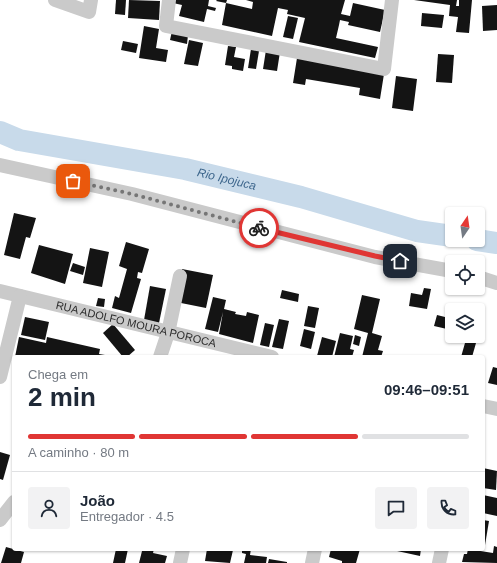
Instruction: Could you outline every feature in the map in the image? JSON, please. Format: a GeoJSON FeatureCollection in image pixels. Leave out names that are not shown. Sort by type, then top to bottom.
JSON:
{"type":"FeatureCollection","features":[{"type":"Feature","properties":{"kind":"street"},"geometry":{"type":"LineString","coordinates":[[55,0],[90,6]]}},
{"type":"Feature","properties":{"kind":"street"},"geometry":{"type":"LineString","coordinates":[[169,0],[166,26],[384,69],[392,0]]}},
{"type":"Feature","properties":{"kind":"street"},"geometry":{"type":"LineString","coordinates":[[0,165],[132,194],[375,256],[445,270]]}},
{"type":"Feature","properties":{"kind":"street"},"geometry":{"type":"LineString","coordinates":[[161,355],[168,333],[180,276]]}},
{"type":"Feature","properties":{"kind":"street"},"geometry":{"type":"LineString","coordinates":[[485,279],[497,283]]}},
{"type":"Feature","properties":{"kind":"street","name":"RUA ADOLFO MOURA POROCA"},"geometry":{"type":"LineString","coordinates":[[0,291],[263,355]]}},
{"type":"Feature","properties":{"kind":"street"},"geometry":{"type":"LineString","coordinates":[[0,377],[20,296]]}},
{"type":"Feature","properties":{"kind":"street"},"geometry":{"type":"LineString","coordinates":[[485,406],[497,409]]}},
{"type":"Feature","properties":{"kind":"street"},"geometry":{"type":"LineString","coordinates":[[0,520],[12,505]]}},
{"type":"Feature","properties":{"kind":"street"},"geometry":{"type":"LineString","coordinates":[[180,563],[183,551]]}},
{"type":"Feature","properties":{"kind":"street"},"geometry":{"type":"LineString","coordinates":[[312,563],[315,551]]}},
{"type":"Feature","properties":{"kind":"street"},"geometry":{"type":"LineString","coordinates":[[439,563],[442,551]]}},
{"type":"Feature","properties":{"kind":"building"},"geometry":{"type":"Polygon","coordinates":[[[116,0],[126,0],[125,15],[115,14],[116,0]]]}},
{"type":"Feature","properties":{"kind":"building"},"geometry":{"type":"Polygon","coordinates":[[[129,0],[160,1],[159,20],[128,18],[129,0]]]}},
{"type":"Feature","properties":{"kind":"building"},"geometry":{"type":"Polygon","coordinates":[[[174,0],[209,0],[208,6],[216,8],[215,11],[207,9],[204,22],[179,16],[182,5],[173,3],[174,0]]]}},
{"type":"Feature","properties":{"kind":"building"},"geometry":{"type":"Polygon","coordinates":[[[227,0],[226,3],[216,1],[227,0]]]}},
{"type":"Feature","properties":{"kind":"building"},"geometry":{"type":"Polygon","coordinates":[[[246,0],[345,0],[341,14],[350,16],[353,3],[385,10],[380,32],[348,25],[349,22],[340,20],[336,38],[378,47],[375,58],[299,42],[305,18],[287,14],[288,10],[278,8],[272,36],[222,25],[226,3],[252,9],[253,2],[246,0]]]}},
{"type":"Feature","properties":{"kind":"building"},"geometry":{"type":"Polygon","coordinates":[[[414,0],[457,0],[456,6],[459,6],[459,0],[472,0],[469,33],[456,32],[458,17],[449,16],[450,5],[414,0]]]}},
{"type":"Feature","properties":{"kind":"building"},"geometry":{"type":"Polygon","coordinates":[[[497,5],[497,30],[483,31],[482,6],[497,5]]]}},
{"type":"Feature","properties":{"kind":"building"},"geometry":{"type":"Polygon","coordinates":[[[422,13],[444,15],[442,28],[421,26],[422,13]]]}},
{"type":"Feature","properties":{"kind":"building"},"geometry":{"type":"Polygon","coordinates":[[[288,16],[298,18],[293,39],[283,37],[288,16]]]}},
{"type":"Feature","properties":{"kind":"building"},"geometry":{"type":"Polygon","coordinates":[[[144,26],[159,29],[156,48],[168,50],[166,62],[139,58],[144,26]]]}},
{"type":"Feature","properties":{"kind":"building"},"geometry":{"type":"Polygon","coordinates":[[[172,31],[188,35],[187,44],[170,40],[172,31]]]}},
{"type":"Feature","properties":{"kind":"building"},"geometry":{"type":"Polygon","coordinates":[[[189,40],[203,43],[198,66],[184,64],[189,40]]]}},
{"type":"Feature","properties":{"kind":"building"},"geometry":{"type":"Polygon","coordinates":[[[123,41],[138,44],[136,53],[121,50],[123,41]]]}},
{"type":"Feature","properties":{"kind":"building"},"geometry":{"type":"Polygon","coordinates":[[[228,46],[236,47],[234,57],[245,59],[243,71],[232,69],[232,66],[225,65],[228,46]]]}},
{"type":"Feature","properties":{"kind":"building"},"geometry":{"type":"Polygon","coordinates":[[[251,49],[259,51],[256,69],[248,68],[251,49]]]}},
{"type":"Feature","properties":{"kind":"building"},"geometry":{"type":"Polygon","coordinates":[[[266,50],[280,52],[277,71],[263,69],[266,50]]]}},
{"type":"Feature","properties":{"kind":"building"},"geometry":{"type":"Polygon","coordinates":[[[438,54],[454,55],[452,83],[436,82],[438,54]]]}},
{"type":"Feature","properties":{"kind":"building"},"geometry":{"type":"Polygon","coordinates":[[[297,58],[384,74],[380,99],[359,95],[360,88],[306,79],[305,85],[293,83],[297,58]]]}},
{"type":"Feature","properties":{"kind":"building"},"geometry":{"type":"Polygon","coordinates":[[[396,76],[417,79],[413,111],[392,108],[396,76]]]}},
{"type":"Feature","properties":{"kind":"building"},"geometry":{"type":"Polygon","coordinates":[[[14,213],[36,218],[30,238],[26,237],[20,259],[4,255],[14,213]]]}},
{"type":"Feature","properties":{"kind":"building"},"geometry":{"type":"Polygon","coordinates":[[[126,242],[149,249],[142,273],[138,272],[137,278],[141,279],[131,313],[112,308],[115,296],[119,298],[127,269],[119,266],[126,242]]]}},
{"type":"Feature","properties":{"kind":"building"},"geometry":{"type":"Polygon","coordinates":[[[39,245],[73,254],[65,284],[31,273],[39,245]]]}},
{"type":"Feature","properties":{"kind":"building"},"geometry":{"type":"Polygon","coordinates":[[[90,248],[109,252],[102,287],[83,283],[90,248]]]}},
{"type":"Feature","properties":{"kind":"building"},"geometry":{"type":"Polygon","coordinates":[[[73,263],[85,267],[83,275],[70,271],[73,263]]]}},
{"type":"Feature","properties":{"kind":"building"},"geometry":{"type":"Polygon","coordinates":[[[182,269],[213,275],[206,308],[176,302],[182,269]]]}},
{"type":"Feature","properties":{"kind":"building"},"geometry":{"type":"Polygon","coordinates":[[[150,286],[166,289],[159,323],[144,320],[150,286]]]}},
{"type":"Feature","properties":{"kind":"building"},"geometry":{"type":"Polygon","coordinates":[[[424,288],[431,289],[427,309],[409,306],[411,293],[422,295],[424,288]]]}},
{"type":"Feature","properties":{"kind":"building"},"geometry":{"type":"Polygon","coordinates":[[[282,290],[299,294],[298,302],[280,298],[282,290]]]}},
{"type":"Feature","properties":{"kind":"building"},"geometry":{"type":"Polygon","coordinates":[[[362,295],[380,299],[372,333],[382,336],[378,350],[383,351],[382,355],[362,355],[368,333],[354,329],[362,295]]]}},
{"type":"Feature","properties":{"kind":"building"},"geometry":{"type":"Polygon","coordinates":[[[213,297],[226,300],[224,309],[236,312],[235,314],[246,316],[247,312],[259,315],[253,343],[219,334],[223,312],[218,332],[205,329],[213,297]]]}},
{"type":"Feature","properties":{"kind":"building"},"geometry":{"type":"Polygon","coordinates":[[[98,298],[105,299],[104,307],[96,306],[98,298]]]}},
{"type":"Feature","properties":{"kind":"building"},"geometry":{"type":"Polygon","coordinates":[[[308,306],[319,308],[315,328],[304,326],[308,306]]]}},
{"type":"Feature","properties":{"kind":"building"},"geometry":{"type":"Polygon","coordinates":[[[437,315],[445,317],[445,329],[434,326],[437,315]]]}},
{"type":"Feature","properties":{"kind":"building"},"geometry":{"type":"Polygon","coordinates":[[[25,317],[49,322],[45,340],[21,335],[25,317]]]}},
{"type":"Feature","properties":{"kind":"building"},"geometry":{"type":"Polygon","coordinates":[[[279,319],[289,321],[283,349],[272,347],[279,319]]]}},
{"type":"Feature","properties":{"kind":"building"},"geometry":{"type":"Polygon","coordinates":[[[265,323],[274,325],[269,347],[260,345],[265,323]]]}},
{"type":"Feature","properties":{"kind":"building"},"geometry":{"type":"Polygon","coordinates":[[[113,324],[135,350],[129,355],[121,355],[103,333],[113,324]]]}},
{"type":"Feature","properties":{"kind":"building"},"geometry":{"type":"Polygon","coordinates":[[[304,329],[315,332],[311,349],[300,346],[304,329]]]}},
{"type":"Feature","properties":{"kind":"building"},"geometry":{"type":"Polygon","coordinates":[[[340,333],[353,336],[350,349],[354,350],[353,355],[334,355],[340,333]]]}},
{"type":"Feature","properties":{"kind":"building"},"geometry":{"type":"Polygon","coordinates":[[[355,335],[361,337],[359,346],[353,344],[355,335]]]}},
{"type":"Feature","properties":{"kind":"building"},"geometry":{"type":"Polygon","coordinates":[[[19,337],[46,343],[47,337],[100,349],[99,354],[105,355],[15,355],[19,337]]]}},
{"type":"Feature","properties":{"kind":"building"},"geometry":{"type":"Polygon","coordinates":[[[322,337],[336,341],[332,355],[317,355],[322,337]]]}},
{"type":"Feature","properties":{"kind":"building"},"geometry":{"type":"Polygon","coordinates":[[[465,343],[476,343],[473,355],[462,355],[465,343]]]}},
{"type":"Feature","properties":{"kind":"building"},"geometry":{"type":"Polygon","coordinates":[[[493,367],[497,368],[497,385],[488,383],[493,367]]]}},
{"type":"Feature","properties":{"kind":"building"},"geometry":{"type":"Polygon","coordinates":[[[0,452],[10,455],[3,480],[0,479],[0,452]]]}},
{"type":"Feature","properties":{"kind":"building"},"geometry":{"type":"Polygon","coordinates":[[[485,468],[497,471],[496,490],[485,488],[485,468]]]}},
{"type":"Feature","properties":{"kind":"building"},"geometry":{"type":"Polygon","coordinates":[[[485,495],[497,498],[497,516],[485,513],[485,495]]]}},
{"type":"Feature","properties":{"kind":"building"},"geometry":{"type":"Polygon","coordinates":[[[485,520],[489,521],[485,545],[485,520]]]}},
{"type":"Feature","properties":{"kind":"building"},"geometry":{"type":"Polygon","coordinates":[[[494,546],[497,547],[497,563],[462,562],[464,554],[467,554],[468,551],[493,553],[494,546]]]}},
{"type":"Feature","properties":{"kind":"building"},"geometry":{"type":"Polygon","coordinates":[[[6,547],[12,549],[12,551],[24,552],[21,563],[1,563],[6,547]]]}},
{"type":"Feature","properties":{"kind":"building"},"geometry":{"type":"Polygon","coordinates":[[[116,551],[128,551],[125,563],[113,563],[116,551]]]}},
{"type":"Feature","properties":{"kind":"building"},"geometry":{"type":"Polygon","coordinates":[[[142,551],[154,551],[153,553],[167,556],[165,563],[139,563],[142,551]]]}},
{"type":"Feature","properties":{"kind":"building"},"geometry":{"type":"Polygon","coordinates":[[[207,551],[233,551],[230,563],[205,561],[207,551]]]}},
{"type":"Feature","properties":{"kind":"building"},"geometry":{"type":"Polygon","coordinates":[[[242,551],[251,551],[250,555],[267,557],[266,563],[244,563],[246,554],[242,553],[242,551]]]}},
{"type":"Feature","properties":{"kind":"building"},"geometry":{"type":"Polygon","coordinates":[[[330,551],[359,551],[356,563],[342,563],[342,561],[329,557],[330,551]]]}},
{"type":"Feature","properties":{"kind":"building"},"geometry":{"type":"Polygon","coordinates":[[[397,551],[421,551],[420,556],[397,551]]]}},
{"type":"Feature","properties":{"kind":"building"},"geometry":{"type":"Polygon","coordinates":[[[269,559],[287,562],[287,563],[268,563],[269,559]]]}},
{"type":"Feature","properties":{"kind":"waterway","name":"Rio Ipojuca"},"geometry":{"type":"LineString","coordinates":[[0,132],[19,140],[185,169],[301,197],[417,231],[445,235]]}},
{"type":"Feature","properties":{"kind":"waterway","name":"Rio Ipojuca"},"geometry":{"type":"LineString","coordinates":[[485,241],[497,243]]}},
{"type":"Feature","properties":{"kind":"way so far"},"geometry":{"type":"LineString","coordinates":[[73,181],[132,194],[259,228]]}},
{"type":"Feature","properties":{"kind":"route"},"geometry":{"type":"LineString","coordinates":[[259,228],[400,261]]}}]}
